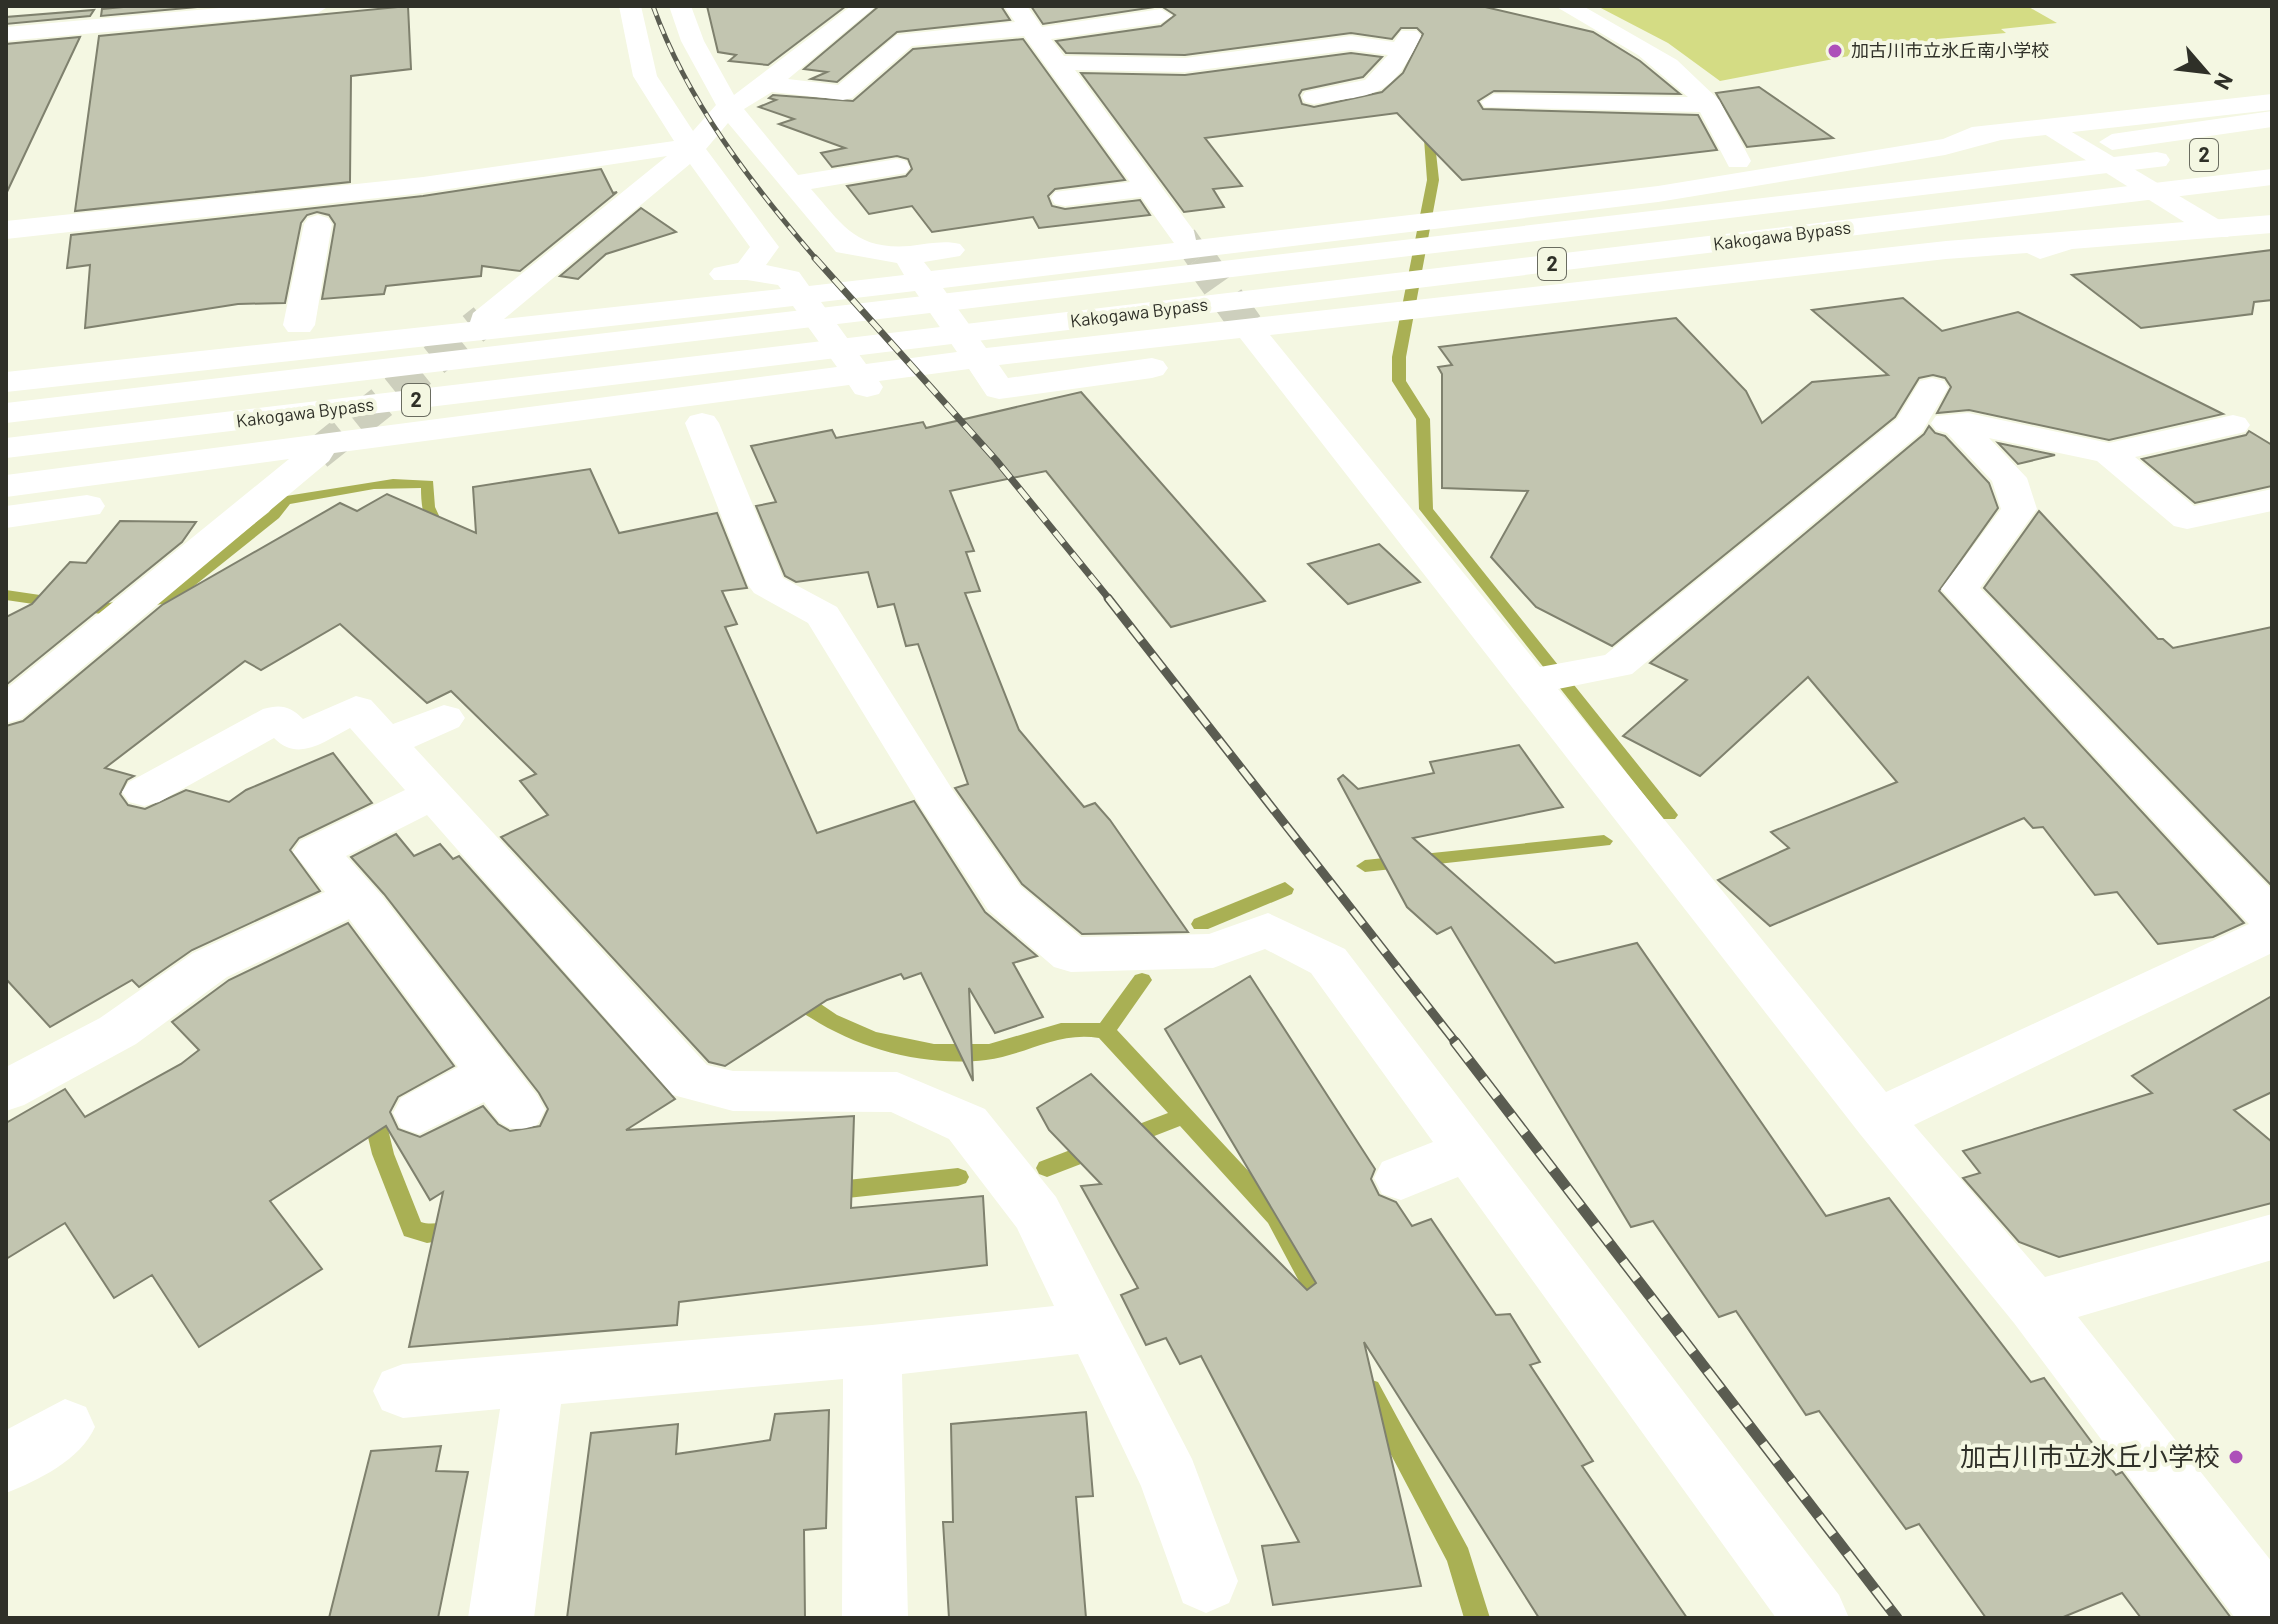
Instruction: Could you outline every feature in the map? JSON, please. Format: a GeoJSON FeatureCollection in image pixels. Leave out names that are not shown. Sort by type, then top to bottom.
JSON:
{"type":"FeatureCollection","features":[{"type":"Feature","properties":{"kind":"main road"},"geometry":{"type":"LineString","coordinates":[[60,29],[70,6]]}},
{"type":"Feature","properties":{"kind":"main road"},"geometry":{"type":"LineString","coordinates":[[6,34],[225,10],[318,6]]}},
{"type":"Feature","properties":{"kind":"main road"},"geometry":{"type":"LineString","coordinates":[[630,6],[645,76],[681,149],[765,247],[747,271]]}},
{"type":"Feature","properties":{"kind":"main road"},"geometry":{"type":"LineString","coordinates":[[680,6],[689,38],[728,107],[846,246],[905,255],[980,247]]}},
{"type":"Feature","properties":{"kind":"main road"},"geometry":{"type":"LineString","coordinates":[[484,320],[728,107],[768,84],[865,6]]}},
{"type":"Feature","properties":{"kind":"main road"},"geometry":{"type":"LineString","coordinates":[[1015,6],[1180,231]]}},
{"type":"Feature","properties":{"kind":"main road"},"geometry":{"type":"LineString","coordinates":[[1566,6],[1654,54],[1685,76],[1710,105],[1738,161]]}},
{"type":"Feature","properties":{"kind":"main road"},"geometry":{"type":"LineString","coordinates":[[768,84],[843,93],[905,40],[1032,31],[1161,16]]}},
{"type":"Feature","properties":{"kind":"main road"},"geometry":{"type":"LineString","coordinates":[[1057,63],[1185,65],[1341,44],[1398,59],[1377,86],[1313,98]]}},
{"type":"Feature","properties":{"kind":"main road"},"geometry":{"type":"LineString","coordinates":[[1494,102],[1710,105]]}},
{"type":"Feature","properties":{"kind":"main road"},"geometry":{"type":"LineString","coordinates":[[1116,231],[1180,231],[1412,197],[2272,102]]}},
{"type":"Feature","properties":{"kind":"main road"},"geometry":{"type":"LineString","coordinates":[[1787,204],[2103,144],[2272,119]]}},
{"type":"Feature","properties":{"kind":"main road"},"geometry":{"type":"LineString","coordinates":[[2050,127],[2216,218]]}},
{"type":"Feature","properties":{"kind":"main road"},"geometry":{"type":"LineString","coordinates":[[6,382],[792,309],[943,278],[1658,194],[1945,147],[1999,132]]}},
{"type":"Feature","properties":{"kind":"main road"},"geometry":{"type":"LineString","coordinates":[[6,230],[423,185],[681,149]]}},
{"type":"Feature","properties":{"kind":"main road","name":"Kakogawa Bypass"},"geometry":{"type":"LineString","coordinates":[[6,413],[792,309],[1787,204],[2211,154]]}},
{"type":"Feature","properties":{"kind":"main road"},"geometry":{"type":"LineString","coordinates":[[793,184],[897,166]]}},
{"type":"Feature","properties":{"kind":"main road","name":"Kakogawa Bypass"},"geometry":{"type":"LineString","coordinates":[[6,448],[834,364],[1982,212],[2272,177]]}},
{"type":"Feature","properties":{"kind":"main road"},"geometry":{"type":"LineString","coordinates":[[1065,198],[1148,188]]}},
{"type":"Feature","properties":{"kind":"main road"},"geometry":{"type":"LineString","coordinates":[[6,486],[834,364],[998,356],[1946,250],[2069,241],[2216,218],[2272,198]]}},
{"type":"Feature","properties":{"kind":"main road"},"geometry":{"type":"LineString","coordinates":[[1982,212],[2216,218],[2272,224]]}},
{"type":"Feature","properties":{"kind":"main road"},"geometry":{"type":"LineString","coordinates":[[299,325],[318,224]]}},
{"type":"Feature","properties":{"kind":"main road"},"geometry":{"type":"LineString","coordinates":[[905,255],[999,389],[1260,345],[1382,338],[2010,260],[2069,241]]}},
{"type":"Feature","properties":{"kind":"main road"},"geometry":{"type":"LineString","coordinates":[[6,517],[877,399],[788,278],[747,271],[702,276]]}},
{"type":"Feature","properties":{"kind":"main road"},"geometry":{"type":"LineString","coordinates":[[6,356],[508,302],[627,286]]}},
{"type":"Feature","properties":{"kind":"main road"},"geometry":{"type":"LineString","coordinates":[[1260,345],[1534,680],[1878,1119],[2034,1305],[2272,1614]]}},
{"type":"Feature","properties":{"kind":"main road"},"geometry":{"type":"LineString","coordinates":[[1534,680],[1618,665],[1910,425],[1932,388]]}},
{"type":"Feature","properties":{"kind":"main road"},"geometry":{"type":"LineString","coordinates":[[702,423],[767,585],[823,615],[937,799],[1004,898],[1071,955],[1213,951],[1268,930],[1328,961],[1816,1618]]}},
{"type":"Feature","properties":{"kind":"main road"},"geometry":{"type":"LineString","coordinates":[[1910,425],[1956,423],[2109,453],[2233,425]]}},
{"type":"Feature","properties":{"kind":"main road"},"geometry":{"type":"LineString","coordinates":[[1956,423],[2009,478],[2019,509],[1960,589],[2272,919]]}},
{"type":"Feature","properties":{"kind":"main road"},"geometry":{"type":"LineString","coordinates":[[2109,453],[2187,518],[2272,500]]}},
{"type":"Feature","properties":{"kind":"main road"},"geometry":{"type":"LineString","coordinates":[[6,710],[317,454]]}},
{"type":"Feature","properties":{"kind":"main road"},"geometry":{"type":"LineString","coordinates":[[144,792],[278,718],[298,738],[356,709],[691,1081],[733,1091],[825,1089],[897,1092],[967,1124],[1037,1213],[1170,1480],[1206,1581]]}},
{"type":"Feature","properties":{"kind":"main road"},"geometry":{"type":"LineString","coordinates":[[386,743],[444,718]]}},
{"type":"Feature","properties":{"kind":"main road"},"geometry":{"type":"LineString","coordinates":[[419,1113],[504,1092],[356,897],[316,852],[432,795]]}},
{"type":"Feature","properties":{"kind":"main road"},"geometry":{"type":"LineString","coordinates":[[6,1091],[118,1031],[210,965],[356,897]]}},
{"type":"Feature","properties":{"kind":"main road"},"geometry":{"type":"LineString","coordinates":[[1878,1119],[2272,933]]}},
{"type":"Feature","properties":{"kind":"main road"},"geometry":{"type":"LineString","coordinates":[[1401,1178],[1468,1150]]}},
{"type":"Feature","properties":{"kind":"main road"},"geometry":{"type":"LineString","coordinates":[[2034,1305],[2272,1237]]}},
{"type":"Feature","properties":{"kind":"main road"},"geometry":{"type":"LineString","coordinates":[[403,1391],[872,1351],[1094,1327]]}},
{"type":"Feature","properties":{"kind":"main road"},"geometry":{"type":"LineString","coordinates":[[872,1351],[875,1618]]}},
{"type":"Feature","properties":{"kind":"main road"},"geometry":{"type":"LineString","coordinates":[[501,1618],[534,1381]]}},
{"type":"Feature","properties":{"kind":"main road"},"geometry":{"type":"LineString","coordinates":[[6,1464],[65,1427]]}},
{"type":"Feature","properties":{"kind":"green space","name":"加古川市立氷丘南小学校"},"geometry":{"type":"Polygon","coordinates":[[[1597,6],[2027,6],[2057,23],[2001,29],[2006,33],[1937,39],[1930,46],[1941,53],[1901,56],[1880,50],[1720,81],[1668,43],[1597,6]]]}},
{"type":"Feature","properties":{"kind":"building"},"geometry":{"type":"Polygon","coordinates":[[[208,6],[101,16],[102,9],[208,6]]]}},
{"type":"Feature","properties":{"kind":"building"},"geometry":{"type":"Polygon","coordinates":[[[408,6],[411,69],[351,76],[350,182],[75,211],[99,36],[408,6]]]}},
{"type":"Feature","properties":{"kind":"building"},"geometry":{"type":"Polygon","coordinates":[[[707,6],[846,6],[768,65],[729,61],[736,55],[718,52],[707,6]]]}},
{"type":"Feature","properties":{"kind":"building"},"geometry":{"type":"Polygon","coordinates":[[[879,6],[1001,6],[1010,20],[897,32],[837,82],[811,79],[827,72],[804,69],[879,6]]]}},
{"type":"Feature","properties":{"kind":"building"},"geometry":{"type":"Polygon","coordinates":[[[1031,6],[1161,6],[1043,24],[1031,6]]]}},
{"type":"Feature","properties":{"kind":"building"},"geometry":{"type":"Polygon","coordinates":[[[1161,6],[1481,6],[1593,32],[1640,61],[1680,94],[1494,91],[1478,101],[1483,109],[1698,115],[1717,150],[1462,180],[1397,113],[1205,138],[1242,186],[1213,189],[1224,207],[1184,212],[1081,73],[1185,75],[1351,53],[1382,57],[1363,77],[1302,90],[1299,95],[1302,104],[1314,107],[1382,92],[1403,73],[1423,34],[1417,28],[1401,28],[1392,39],[1351,33],[1185,55],[1066,53],[1056,41],[1161,26],[1175,15],[1161,6]]]}},
{"type":"Feature","properties":{"kind":"building"},"geometry":{"type":"Polygon","coordinates":[[[94,10],[90,16],[6,24],[6,17],[94,10]]]}},
{"type":"Feature","properties":{"kind":"building"},"geometry":{"type":"Polygon","coordinates":[[[80,37],[6,194],[6,44],[80,37]]]}},
{"type":"Feature","properties":{"kind":"building"},"geometry":{"type":"Polygon","coordinates":[[[1023,39],[1125,180],[1055,189],[1048,196],[1052,206],[1065,209],[1140,200],[1150,215],[1039,228],[1033,217],[932,232],[912,206],[869,214],[847,186],[906,176],[912,169],[908,159],[897,156],[832,167],[821,153],[845,148],[779,124],[794,119],[759,107],[776,100],[769,98],[773,95],[853,101],[913,49],[1023,39]]]}},
{"type":"Feature","properties":{"kind":"building"},"geometry":{"type":"Polygon","coordinates":[[[1759,87],[1833,138],[1747,147],[1716,93],[1759,87]]]}},
{"type":"Feature","properties":{"kind":"building"},"geometry":{"type":"Polygon","coordinates":[[[601,169],[613,193],[617,192],[520,271],[482,266],[481,276],[386,286],[384,294],[322,299],[335,224],[329,215],[317,212],[307,215],[301,223],[285,303],[238,304],[85,328],[90,265],[67,268],[71,235],[423,196],[601,169]]]}},
{"type":"Feature","properties":{"kind":"building"},"geometry":{"type":"Polygon","coordinates":[[[641,208],[676,232],[606,254],[578,279],[560,276],[641,208]]]}},
{"type":"Feature","properties":{"kind":"building"},"geometry":{"type":"Polygon","coordinates":[[[2272,250],[2272,300],[2254,302],[2252,314],[2141,328],[2072,275],[2272,250]]]}},
{"type":"Feature","properties":{"kind":"building"},"geometry":{"type":"Polygon","coordinates":[[[1903,298],[1942,331],[2018,312],[2223,414],[2109,440],[1969,410],[1937,413],[1951,387],[1945,378],[1933,375],[1919,378],[1895,417],[1612,646],[1536,607],[1491,557],[1528,491],[1442,488],[1442,374],[1438,367],[1452,365],[1439,347],[1676,318],[1746,391],[1762,423],[1812,382],[1888,375],[1812,310],[1903,298]]]}},
{"type":"Feature","properties":{"kind":"building"},"geometry":{"type":"Polygon","coordinates":[[[1081,392],[1265,601],[1171,627],[1046,471],[950,491],[974,551],[966,552],[980,591],[965,593],[1019,730],[1084,807],[1095,803],[1110,820],[1188,932],[1082,934],[1022,884],[955,788],[968,784],[918,644],[906,646],[894,604],[878,607],[868,572],[796,582],[785,576],[756,506],[776,502],[751,446],[832,430],[836,438],[923,422],[926,428],[1081,392]]]}},
{"type":"Feature","properties":{"kind":"building"},"geometry":{"type":"Polygon","coordinates":[[[1929,426],[1935,433],[1945,436],[1989,483],[1998,508],[1939,591],[2244,923],[2213,937],[2158,944],[2117,892],[2095,895],[2043,827],[2033,828],[2024,818],[1770,926],[1718,880],[1789,848],[1771,832],[1897,782],[1808,677],[1700,776],[1623,736],[1687,680],[1650,663],[1924,434],[1929,426]]]}},
{"type":"Feature","properties":{"kind":"building"},"geometry":{"type":"Polygon","coordinates":[[[2249,431],[2272,445],[2272,486],[2195,503],[2142,459],[2246,435],[2249,431]]]}},
{"type":"Feature","properties":{"kind":"building"},"geometry":{"type":"Polygon","coordinates":[[[1998,443],[2055,455],[2018,464],[1998,443]]]}},
{"type":"Feature","properties":{"kind":"building"},"geometry":{"type":"Polygon","coordinates":[[[590,469],[619,533],[717,513],[747,588],[722,591],[737,624],[725,627],[817,833],[914,801],[985,912],[1037,956],[1013,963],[1043,1017],[995,1033],[969,988],[973,1081],[921,973],[904,979],[901,974],[827,1000],[725,1066],[709,1062],[501,837],[548,815],[520,781],[536,774],[451,691],[427,703],[340,624],[261,670],[245,661],[105,768],[134,776],[127,780],[120,794],[128,805],[145,809],[186,790],[229,802],[246,790],[333,753],[372,803],[299,838],[290,850],[320,891],[192,950],[139,987],[132,980],[50,1027],[6,979],[6,726],[23,721],[162,605],[340,503],[357,511],[387,494],[476,533],[473,487],[590,469]]]}},
{"type":"Feature","properties":{"kind":"building"},"geometry":{"type":"Polygon","coordinates":[[[2039,511],[2158,639],[2163,639],[2173,648],[2272,627],[2272,886],[1984,588],[2039,511]]]}},
{"type":"Feature","properties":{"kind":"building"},"geometry":{"type":"Polygon","coordinates":[[[120,521],[196,522],[182,542],[6,685],[6,617],[32,604],[70,562],[86,563],[120,521]]]}},
{"type":"Feature","properties":{"kind":"building"},"geometry":{"type":"Polygon","coordinates":[[[1379,544],[1420,582],[1348,604],[1308,564],[1379,544]]]}},
{"type":"Feature","properties":{"kind":"building"},"geometry":{"type":"Polygon","coordinates":[[[1519,745],[1563,807],[1413,838],[1555,963],[1637,943],[1826,1216],[1889,1198],[2031,1382],[2044,1378],[2116,1475],[2122,1472],[2231,1618],[2141,1618],[2122,1593],[2061,1618],[1986,1618],[1919,1524],[1906,1529],[1819,1411],[1806,1415],[1736,1311],[1719,1317],[1653,1221],[1631,1227],[1451,927],[1437,934],[1407,907],[1338,779],[1343,775],[1358,789],[1434,773],[1430,762],[1519,745]]]}},
{"type":"Feature","properties":{"kind":"building"},"geometry":{"type":"Polygon","coordinates":[[[396,834],[414,856],[440,844],[453,859],[459,856],[675,1099],[626,1130],[854,1116],[851,1208],[983,1196],[987,1265],[679,1302],[677,1325],[409,1347],[443,1192],[430,1200],[386,1126],[270,1201],[322,1269],[199,1347],[152,1275],[114,1298],[65,1223],[6,1259],[6,1123],[65,1089],[85,1117],[181,1064],[199,1050],[172,1022],[229,980],[348,923],[454,1066],[398,1097],[390,1112],[398,1129],[420,1137],[483,1106],[498,1124],[510,1131],[540,1126],[548,1109],[539,1093],[384,894],[351,857],[396,834]]]}},
{"type":"Feature","properties":{"kind":"building"},"geometry":{"type":"Polygon","coordinates":[[[1250,976],[1375,1169],[1371,1179],[1379,1195],[1396,1202],[1412,1226],[1431,1219],[1496,1315],[1510,1314],[1540,1362],[1530,1365],[1593,1461],[1582,1466],[1687,1618],[1539,1618],[1364,1342],[1421,1586],[1273,1605],[1262,1546],[1299,1542],[1201,1356],[1180,1364],[1166,1338],[1146,1345],[1121,1295],[1138,1288],[1081,1186],[1101,1184],[1049,1130],[1037,1108],[1091,1074],[1307,1290],[1316,1283],[1165,1029],[1250,976]]]}},
{"type":"Feature","properties":{"kind":"building"},"geometry":{"type":"Polygon","coordinates":[[[2272,996],[2272,1092],[2234,1110],[2272,1142],[2272,1203],[2059,1257],[2019,1242],[1963,1178],[1980,1173],[1963,1151],[2152,1093],[2132,1076],[2272,996]]]}},
{"type":"Feature","properties":{"kind":"building"},"geometry":{"type":"Polygon","coordinates":[[[829,1410],[826,1528],[804,1530],[805,1618],[567,1618],[591,1433],[678,1424],[676,1454],[770,1440],[775,1414],[829,1410]]]}},
{"type":"Feature","properties":{"kind":"building"},"geometry":{"type":"Polygon","coordinates":[[[1086,1412],[1093,1496],[1076,1497],[1086,1618],[949,1618],[943,1522],[953,1522],[951,1424],[1086,1412]]]}},
{"type":"Feature","properties":{"kind":"building"},"geometry":{"type":"Polygon","coordinates":[[[441,1446],[436,1471],[468,1472],[438,1618],[329,1618],[371,1451],[441,1446]]]}},
{"type":"Feature","properties":{"kind":"waterway"},"geometry":{"type":"LineString","coordinates":[[1428,125],[1433,180],[1399,357],[1399,381],[1423,419],[1426,509],[1669,815]]}},
{"type":"Feature","properties":{"kind":"waterway"},"geometry":{"type":"LineString","coordinates":[[6,595],[101,609],[168,599],[274,515],[285,500],[356,487],[393,483],[428,484],[428,507],[440,533]]}},
{"type":"Feature","properties":{"kind":"waterway"},"geometry":{"type":"LineString","coordinates":[[1365,866],[1604,841]]}},
{"type":"Feature","properties":{"kind":"waterway"},"geometry":{"type":"LineString","coordinates":[[1201,924],[1285,889]]}},
{"type":"Feature","properties":{"kind":"waterway"},"geometry":{"type":"LineString","coordinates":[[1105,1031],[1142,980]]}},
{"type":"Feature","properties":{"kind":"waterway"},"geometry":{"type":"LineString","coordinates":[[793,995],[811,1009],[850,1030],[912,1049],[984,1052],[1061,1030],[1105,1031]]}},
{"type":"Feature","properties":{"kind":"waterway"},"geometry":{"type":"LineString","coordinates":[[1105,1031],[1276,1216],[1325,1308]]}},
{"type":"Feature","properties":{"kind":"waterway"},"geometry":{"type":"LineString","coordinates":[[372,1108],[383,1154],[412,1229],[427,1234],[457,1230]]}},
{"type":"Feature","properties":{"kind":"waterway"},"geometry":{"type":"LineString","coordinates":[[1126,1138],[1183,1116]]}},
{"type":"Feature","properties":{"kind":"waterway"},"geometry":{"type":"LineString","coordinates":[[1047,1168],[1099,1148]]}},
{"type":"Feature","properties":{"kind":"waterway"},"geometry":{"type":"LineString","coordinates":[[829,1191],[958,1177]]}},
{"type":"Feature","properties":{"kind":"waterway"},"geometry":{"type":"LineString","coordinates":[[1369,1390],[1459,1557],[1477,1618]]}},
{"type":"Feature","properties":{"kind":"tunnel"},"geometry":{"type":"LineString","coordinates":[[1184,237],[1200,260]]}},
{"type":"Feature","properties":{"kind":"tunnel"},"geometry":{"type":"LineString","coordinates":[[1199,258],[1254,336]]}},
{"type":"Feature","properties":{"kind":"tunnel"},"geometry":{"type":"LineString","coordinates":[[317,454],[484,320]]}},
{"type":"Feature","properties":{"kind":"railway"},"geometry":{"type":"LineString","coordinates":[[653,6],[684,76],[723,140],[817,260]]}},
{"type":"Feature","properties":{"kind":"railway"},"geometry":{"type":"LineString","coordinates":[[815,258],[996,460],[1110,600]]}},
{"type":"Feature","properties":{"kind":"railway"},"geometry":{"type":"LineString","coordinates":[[1108,598],[1457,1044]]}},
{"type":"Feature","properties":{"kind":"railway"},"geometry":{"type":"LineString","coordinates":[[1455,1042],[1897,1618]]}},
{"type":"Feature","properties":{"kind":"place","name":"加古川市立氷丘南小学校"},"geometry":{"type":"Point","coordinates":[1835,51]}},
{"type":"Feature","properties":{"kind":"place","name":"加古川市立氷丘小学校"},"geometry":{"type":"Point","coordinates":[2236,1457]}}]}
